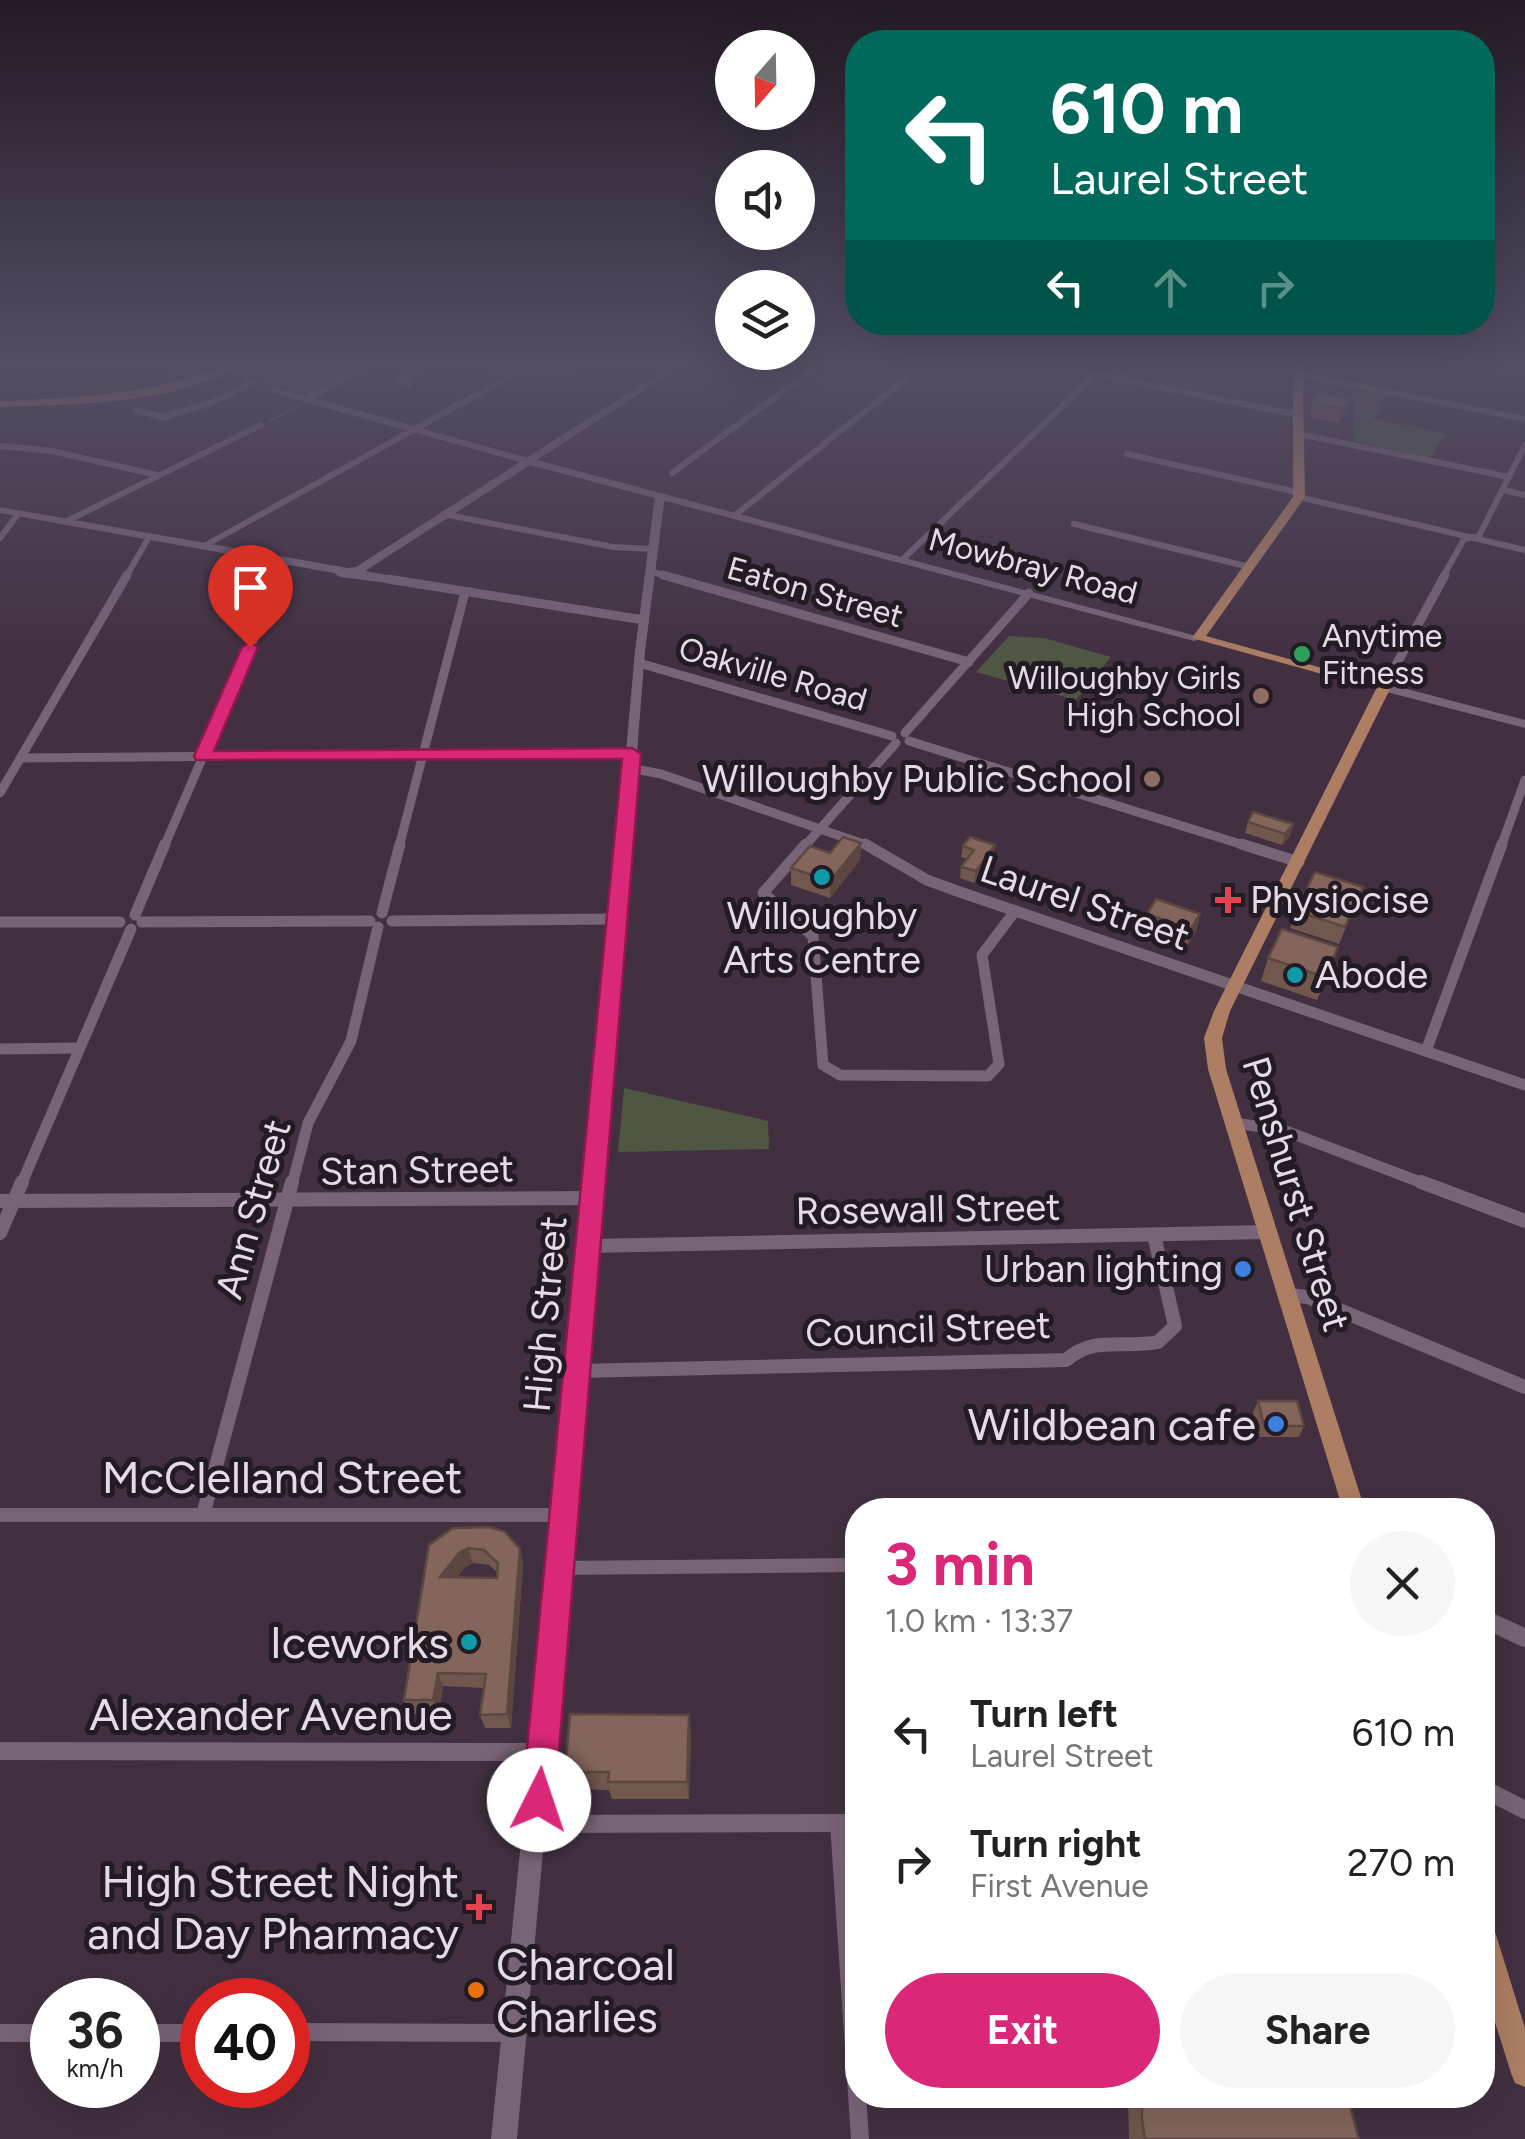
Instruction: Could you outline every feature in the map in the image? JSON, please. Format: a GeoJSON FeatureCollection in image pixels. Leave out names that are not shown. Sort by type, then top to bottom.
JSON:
{"type":"FeatureCollection","features":[{"type":"Feature","properties":{"kind":"main road","name":"Mowbray Road"},"geometry":{"type":"LineString","coordinates":[[527,461],[1525,724]]}},
{"type":"Feature","properties":{"kind":"main road"},"geometry":{"type":"LineString","coordinates":[[348,570],[527,461]]}},
{"type":"Feature","properties":{"kind":"main road"},"geometry":{"type":"LineString","coordinates":[[1198,638],[1300,495],[1299,461]]}},
{"type":"Feature","properties":{"kind":"main road"},"geometry":{"type":"LineString","coordinates":[[0,510],[388,579]]}},
{"type":"Feature","properties":{"kind":"main road"},"geometry":{"type":"LineString","coordinates":[[348,570],[388,579]]}},
{"type":"Feature","properties":{"kind":"main road"},"geometry":{"type":"LineString","coordinates":[[1217,612],[1222,634],[1247,651]]}},
{"type":"Feature","properties":{"kind":"main road","name":"Penshurst Street"},"geometry":{"type":"LineString","coordinates":[[1350,1498],[1217,1068],[1213,1038],[1235,986],[1384,688]]}},
{"type":"Feature","properties":{"kind":"main road"},"geometry":{"type":"LineString","coordinates":[[1495,1977],[1525,2073]]}},
{"type":"Feature","properties":{"kind":"street"},"geometry":{"type":"LineString","coordinates":[[96,461],[157,475]]}},
{"type":"Feature","properties":{"kind":"street"},"geometry":{"type":"LineString","coordinates":[[65,522],[186,461]]}},
{"type":"Feature","properties":{"kind":"street"},"geometry":{"type":"LineString","coordinates":[[204,546],[359,461]]}},
{"type":"Feature","properties":{"kind":"street"},"geometry":{"type":"LineString","coordinates":[[672,473],[689,461]]}},
{"type":"Feature","properties":{"kind":"street"},"geometry":{"type":"LineString","coordinates":[[734,516],[804,461]]}},
{"type":"Feature","properties":{"kind":"street"},"geometry":{"type":"LineString","coordinates":[[902,560],[1005,461]]}},
{"type":"Feature","properties":{"kind":"street"},"geometry":{"type":"LineString","coordinates":[[1156,461],[1525,550]]}},
{"type":"Feature","properties":{"kind":"street"},"geometry":{"type":"LineString","coordinates":[[1430,461],[1509,477]]}},
{"type":"Feature","properties":{"kind":"street","name":"Penshurst Street"},"geometry":{"type":"LineString","coordinates":[[1384,688],[1462,542],[1479,536],[1517,461]]}},
{"type":"Feature","properties":{"kind":"street"},"geometry":{"type":"LineString","coordinates":[[1503,490],[1525,495]]}},
{"type":"Feature","properties":{"kind":"street","name":"High Street"},"geometry":{"type":"LineString","coordinates":[[504,2139],[537,1824],[639,663],[660,496]]}},
{"type":"Feature","properties":{"kind":"street"},"geometry":{"type":"LineString","coordinates":[[0,538],[18,514]]}},
{"type":"Feature","properties":{"kind":"street"},"geometry":{"type":"LineString","coordinates":[[443,514],[613,547],[651,549]]}},
{"type":"Feature","properties":{"kind":"street"},"geometry":{"type":"LineString","coordinates":[[1074,524],[1250,568]]}},
{"type":"Feature","properties":{"kind":"street"},"geometry":{"type":"LineString","coordinates":[[0,794],[149,537]]}},
{"type":"Feature","properties":{"kind":"street"},"geometry":{"type":"LineString","coordinates":[[0,1233],[7,1202],[78,1048],[287,561]]}},
{"type":"Feature","properties":{"kind":"street","name":"Eaton Street"},"geometry":{"type":"LineString","coordinates":[[648,571],[968,662]]}},
{"type":"Feature","properties":{"kind":"street"},"geometry":{"type":"LineString","coordinates":[[388,579],[644,620]]}},
{"type":"Feature","properties":{"kind":"street"},"geometry":{"type":"LineString","coordinates":[[387,917],[465,592]]}},
{"type":"Feature","properties":{"kind":"street"},"geometry":{"type":"LineString","coordinates":[[1015,911],[982,955],[999,1064],[988,1076],[840,1075],[822,1065],[813,936],[763,894],[894,739],[907,737],[1029,593]]}},
{"type":"Feature","properties":{"kind":"street","name":"Oakville Road"},"geometry":{"type":"LineString","coordinates":[[639,663],[894,739]]}},
{"type":"Feature","properties":{"kind":"street","name":"Oakville Road"},"geometry":{"type":"LineString","coordinates":[[907,737],[1299,862]]}},
{"type":"Feature","properties":{"kind":"street","name":"Laurel Street"},"geometry":{"type":"LineString","coordinates":[[21,758],[423,755],[631,761],[876,849],[926,880],[1525,1084]]}},
{"type":"Feature","properties":{"kind":"street"},"geometry":{"type":"LineString","coordinates":[[1426,1051],[1525,780]]}},
{"type":"Feature","properties":{"kind":"street"},"geometry":{"type":"LineString","coordinates":[[0,922],[374,924],[387,917],[617,920]]}},
{"type":"Feature","properties":{"kind":"street","name":"Ann Street"},"geometry":{"type":"LineString","coordinates":[[203,1515],[308,1122],[350,1041],[374,924]]}},
{"type":"Feature","properties":{"kind":"street"},"geometry":{"type":"LineString","coordinates":[[0,1048],[78,1048]]}},
{"type":"Feature","properties":{"kind":"street"},"geometry":{"type":"LineString","coordinates":[[1234,1123],[1282,1130],[1525,1221]]}},
{"type":"Feature","properties":{"kind":"street","name":"Stan Street"},"geometry":{"type":"LineString","coordinates":[[7,1202],[594,1198]]}},
{"type":"Feature","properties":{"kind":"street","name":"Rosewall Street"},"geometry":{"type":"LineString","coordinates":[[589,1246],[1267,1232]]}},
{"type":"Feature","properties":{"kind":"street","name":"Council Street"},"geometry":{"type":"LineString","coordinates":[[578,1371],[1066,1360],[1087,1345],[1158,1343],[1170,1336],[1175,1326],[1154,1235]]}},
{"type":"Feature","properties":{"kind":"street"},"geometry":{"type":"LineString","coordinates":[[1288,1295],[1308,1297],[1525,1387]]}},
{"type":"Feature","properties":{"kind":"street","name":"McClelland Street"},"geometry":{"type":"LineString","coordinates":[[0,1515],[564,1515]]}},
{"type":"Feature","properties":{"kind":"street"},"geometry":{"type":"LineString","coordinates":[[559,1568],[845,1565]]}},
{"type":"Feature","properties":{"kind":"street"},"geometry":{"type":"LineString","coordinates":[[1495,1624],[1525,1638]]}},
{"type":"Feature","properties":{"kind":"street","name":"Alexander Avenue"},"geometry":{"type":"LineString","coordinates":[[0,1750],[542,1752]]}},
{"type":"Feature","properties":{"kind":"street"},"geometry":{"type":"LineString","coordinates":[[1495,1795],[1525,1810]]}},
{"type":"Feature","properties":{"kind":"street"},"geometry":{"type":"LineString","coordinates":[[537,1824],[845,1823]]}},
{"type":"Feature","properties":{"kind":"street"},"geometry":{"type":"LineString","coordinates":[[310,2032],[513,2034]]}},
{"type":"Feature","properties":{"kind":"street"},"geometry":{"type":"LineString","coordinates":[[0,2034],[30,2033]]}},
{"type":"Feature","properties":{"kind":"street"},"geometry":{"type":"LineString","coordinates":[[859,2108],[860,2139]]}},
{"type":"Feature","properties":{"kind":"green space"},"geometry":{"type":"Polygon","coordinates":[[[1009,636],[1044,638],[1111,657],[1076,700],[976,672],[1009,636]]]}},
{"type":"Feature","properties":{"kind":"green space"},"geometry":{"type":"Polygon","coordinates":[[[624,1088],[768,1121],[769,1149],[618,1152],[624,1088]]]}},
{"type":"Feature","properties":{"kind":"building"},"geometry":{"type":"Polygon","coordinates":[[[1253,812],[1293,824],[1285,834],[1248,822],[1253,812]]]}},
{"type":"Feature","properties":{"kind":"building"},"geometry":{"type":"Polygon","coordinates":[[[843,837],[861,843],[830,881],[791,868],[810,846],[830,853],[843,837]]]}},
{"type":"Feature","properties":{"kind":"building"},"geometry":{"type":"Polygon","coordinates":[[[970,837],[995,845],[976,871],[961,867],[974,850],[963,846],[970,837]]]}},
{"type":"Feature","properties":{"kind":"building"},"geometry":{"type":"Polygon","coordinates":[[[1315,872],[1363,887],[1345,927],[1296,911],[1315,872]]]}},
{"type":"Feature","properties":{"kind":"building"},"geometry":{"type":"Polygon","coordinates":[[[1156,899],[1200,914],[1191,929],[1147,914],[1156,899]]]}},
{"type":"Feature","properties":{"kind":"building"},"geometry":{"type":"Polygon","coordinates":[[[1282,929],[1338,947],[1325,977],[1268,958],[1282,929]]]}},
{"type":"Feature","properties":{"kind":"building"},"geometry":{"type":"Polygon","coordinates":[[[1258,1401],[1297,1401],[1304,1426],[1264,1426],[1258,1401]]]}},
{"type":"Feature","properties":{"kind":"building","name":"Iceworks"},"geometry":{"type":"Polygon","coordinates":[[[490,1527],[505,1532],[520,1549],[507,1714],[480,1715],[486,1674],[438,1673],[433,1700],[404,1700],[429,1545],[453,1528],[490,1527]],[[468,1548],[459,1553],[440,1577],[497,1578],[498,1563],[484,1550],[468,1548]]]}},
{"type":"Feature","properties":{"kind":"building"},"geometry":{"type":"Polygon","coordinates":[[[570,1714],[689,1715],[687,1782],[608,1782],[609,1772],[565,1772],[570,1714]]]}},
{"type":"Feature","properties":{"kind":"building"},"geometry":{"type":"Polygon","coordinates":[[[1142,2108],[1351,2108],[1359,2139],[1145,2139],[1142,2108]]]}},
{"type":"Feature","properties":{"kind":"place","name":"Anytime Fitness"},"geometry":{"type":"Point","coordinates":[1302,654]}},
{"type":"Feature","properties":{"kind":"place","name":"Willoughby Girls High School"},"geometry":{"type":"Point","coordinates":[1261,696]}},
{"type":"Feature","properties":{"kind":"place","name":"Willoughby Public School"},"geometry":{"type":"Point","coordinates":[1152,779]}},
{"type":"Feature","properties":{"kind":"place","name":"Willoughby Arts Centre"},"geometry":{"type":"Point","coordinates":[822,877]}},
{"type":"Feature","properties":{"kind":"place","name":"Physiocise"},"geometry":{"type":"Point","coordinates":[1228,900]}},
{"type":"Feature","properties":{"kind":"place","name":"Abode"},"geometry":{"type":"Point","coordinates":[1295,975]}},
{"type":"Feature","properties":{"kind":"place","name":"Urban lighting"},"geometry":{"type":"Point","coordinates":[1243,1269]}},
{"type":"Feature","properties":{"kind":"place","name":"Wildbean cafe"},"geometry":{"type":"Point","coordinates":[1276,1424]}},
{"type":"Feature","properties":{"kind":"place","name":"Iceworks"},"geometry":{"type":"Point","coordinates":[469,1642]}},
{"type":"Feature","properties":{"kind":"place","name":"High Street Night and Day Pharmacy"},"geometry":{"type":"Point","coordinates":[479,1907]}},
{"type":"Feature","properties":{"kind":"place","name":"Charcoal Charlies"},"geometry":{"type":"Point","coordinates":[476,1990]}},
{"type":"Feature","properties":{"kind":"route"},"geometry":{"type":"LineString","coordinates":[[250,647],[203,756],[632,754],[539,1800]]}}]}
